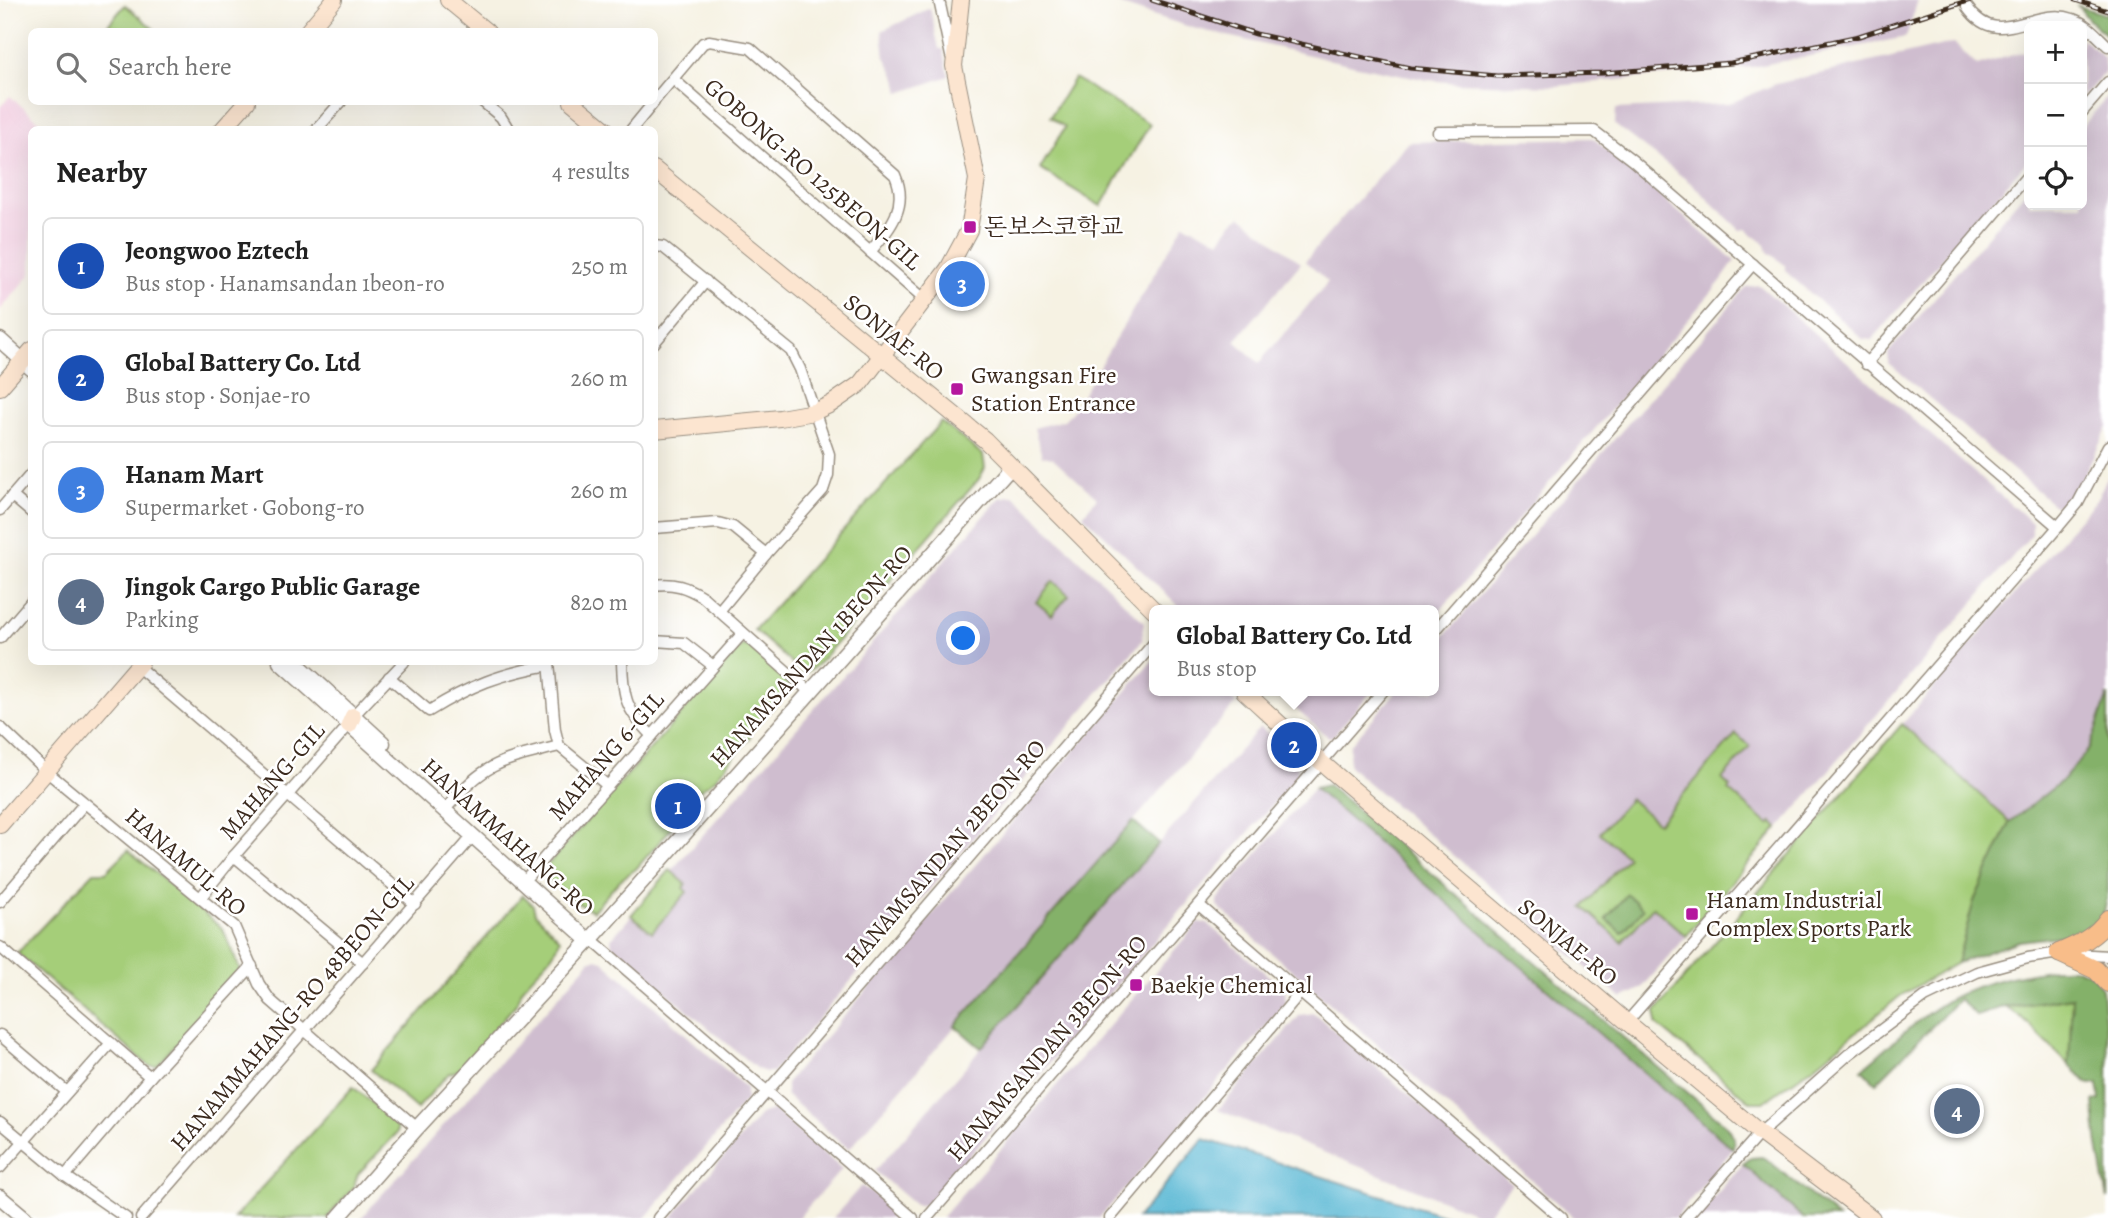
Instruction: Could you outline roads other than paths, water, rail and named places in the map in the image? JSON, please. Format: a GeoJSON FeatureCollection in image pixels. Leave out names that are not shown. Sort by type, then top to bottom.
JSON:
{"type":"FeatureCollection","features":[{"type":"Feature","properties":{"kind":"highway"},"geometry":{"type":"LineString","coordinates":[[2059,953],[2080,944],[2099,931],[2108,919]]}},
{"type":"Feature","properties":{"kind":"highway"},"geometry":{"type":"LineString","coordinates":[[2059,953],[2096,971],[2108,983]]}},
{"type":"Feature","properties":{"kind":"main road"},"geometry":{"type":"LineString","coordinates":[[310,28],[334,0]]}},
{"type":"Feature","properties":{"kind":"main road"},"geometry":{"type":"LineString","coordinates":[[448,0],[482,28]]}},
{"type":"Feature","properties":{"kind":"main road"},"geometry":{"type":"LineString","coordinates":[[658,430],[780,418],[814,412],[831,404],[860,384],[948,269],[969,230],[977,179],[954,66],[961,0]]}},
{"type":"Feature","properties":{"kind":"main road"},"geometry":{"type":"LineString","coordinates":[[226,126],[244,105]]}},
{"type":"Feature","properties":{"kind":"main road"},"geometry":{"type":"LineString","coordinates":[[576,105],[601,126]]}},
{"type":"Feature","properties":{"kind":"main road","name":"SONJAE-RO"},"geometry":{"type":"LineString","coordinates":[[658,172],[985,440],[1149,605]]}},
{"type":"Feature","properties":{"kind":"main road"},"geometry":{"type":"LineString","coordinates":[[0,387],[28,361]]}},
{"type":"Feature","properties":{"kind":"main road"},"geometry":{"type":"LineString","coordinates":[[0,825],[138,665]]}},
{"type":"Feature","properties":{"kind":"main road","name":"SONJAE-RO"},"geometry":{"type":"LineString","coordinates":[[1249,696],[1321,762],[1626,1022],[1760,1133],[1872,1218]]}},
{"type":"Feature","properties":{"kind":"street"},"geometry":{"type":"LineString","coordinates":[[939,0],[954,66]]}},
{"type":"Feature","properties":{"kind":"street"},"geometry":{"type":"LineString","coordinates":[[1967,7],[1974,18],[1997,28],[2045,17],[2072,19],[2088,27],[2108,46]]}},
{"type":"Feature","properties":{"kind":"street"},"geometry":{"type":"LineString","coordinates":[[658,96],[703,43],[709,41],[750,48],[895,175],[901,199],[894,222],[870,252]]}},
{"type":"Feature","properties":{"kind":"street","name":"GOBONG-RO 125BEON-GIL"},"geometry":{"type":"LineString","coordinates":[[673,79],[925,300]]}},
{"type":"Feature","properties":{"kind":"street"},"geometry":{"type":"LineString","coordinates":[[2087,106],[2108,82]]}},
{"type":"Feature","properties":{"kind":"street"},"geometry":{"type":"LineString","coordinates":[[320,126],[338,105]]}},
{"type":"Feature","properties":{"kind":"street"},"geometry":{"type":"LineString","coordinates":[[487,105],[501,117],[507,126]]}},
{"type":"Feature","properties":{"kind":"street"},"geometry":{"type":"LineString","coordinates":[[634,126],[651,105]]}},
{"type":"Feature","properties":{"kind":"street"},"geometry":{"type":"LineString","coordinates":[[1438,132],[1594,131],[1632,160],[2058,527]]}},
{"type":"Feature","properties":{"kind":"street"},"geometry":{"type":"LineString","coordinates":[[1866,364],[2024,180]]}},
{"type":"Feature","properties":{"kind":"street"},"geometry":{"type":"LineString","coordinates":[[658,246],[663,247],[791,351],[829,454],[828,475],[823,490],[719,611]]}},
{"type":"Feature","properties":{"kind":"street"},"geometry":{"type":"LineString","coordinates":[[1439,626],[1753,264]]}},
{"type":"Feature","properties":{"kind":"street"},"geometry":{"type":"LineString","coordinates":[[658,338],[706,281]]}},
{"type":"Feature","properties":{"kind":"street"},"geometry":{"type":"LineString","coordinates":[[0,340],[28,359]]}},
{"type":"Feature","properties":{"kind":"street"},"geometry":{"type":"LineString","coordinates":[[1626,1022],[2058,527],[2078,503],[2108,446]]}},
{"type":"Feature","properties":{"kind":"street","name":"HANAMSANDAN 1BEON-RO"},"geometry":{"type":"LineString","coordinates":[[338,1218],[591,939],[1010,467]]}},
{"type":"Feature","properties":{"kind":"street"},"geometry":{"type":"LineString","coordinates":[[0,510],[28,478]]}},
{"type":"Feature","properties":{"kind":"street"},"geometry":{"type":"LineString","coordinates":[[12,496],[28,510]]}},
{"type":"Feature","properties":{"kind":"street"},"geometry":{"type":"LineString","coordinates":[[658,528],[718,523],[733,527],[766,554]]}},
{"type":"Feature","properties":{"kind":"street"},"geometry":{"type":"LineString","coordinates":[[658,584],[667,583],[688,587],[703,597],[810,692]]}},
{"type":"Feature","properties":{"kind":"street"},"geometry":{"type":"LineString","coordinates":[[0,638],[28,606]]}},
{"type":"Feature","properties":{"kind":"street","name":"MAHANG 6-GIL"},"geometry":{"type":"LineString","coordinates":[[529,875],[743,633]]}},
{"type":"Feature","properties":{"kind":"street"},"geometry":{"type":"LineString","coordinates":[[658,641],[684,642],[712,666]]}},
{"type":"Feature","properties":{"kind":"street","name":"HANAMSANDAN 2BEON-RO"},"geometry":{"type":"LineString","coordinates":[[657,1218],[1149,649]]}},
{"type":"Feature","properties":{"kind":"street"},"geometry":{"type":"LineString","coordinates":[[140,665],[286,795],[415,904]]}},
{"type":"Feature","properties":{"kind":"street","name":"HANAMMAHANG-RO"},"geometry":{"type":"LineString","coordinates":[[284,665],[351,721],[450,804],[590,930],[591,939],[585,937],[473,836],[351,721],[298,665]]}},
{"type":"Feature","properties":{"kind":"street","name":"MAHANG-GIL"},"geometry":{"type":"LineString","coordinates":[[201,897],[286,795],[401,665]]}},
{"type":"Feature","properties":{"kind":"street"},"geometry":{"type":"LineString","coordinates":[[389,677],[429,711],[484,681],[541,665]]}},
{"type":"Feature","properties":{"kind":"street"},"geometry":{"type":"LineString","coordinates":[[549,665],[559,746],[608,786]]}},
{"type":"Feature","properties":{"kind":"street"},"geometry":{"type":"LineString","coordinates":[[622,665],[626,703],[636,720],[652,736]]}},
{"type":"Feature","properties":{"kind":"street","name":"HANAMSANDAN 3BEON-RO"},"geometry":{"type":"LineString","coordinates":[[927,1218],[1378,696]]}},
{"type":"Feature","properties":{"kind":"street","name":"HANAMUL-RO"},"geometry":{"type":"LineString","coordinates":[[0,727],[84,804],[234,926],[259,984],[270,1000],[417,1128]]}},
{"type":"Feature","properties":{"kind":"street"},"geometry":{"type":"LineString","coordinates":[[450,804],[468,783],[500,762],[559,746]]}},
{"type":"Feature","properties":{"kind":"street"},"geometry":{"type":"LineString","coordinates":[[0,902],[84,804]]}},
{"type":"Feature","properties":{"kind":"street","name":"HANAMMAHANG-RO 48BEON-GIL"},"geometry":{"type":"LineString","coordinates":[[141,1218],[473,836]]}},
{"type":"Feature","properties":{"kind":"street"},"geometry":{"type":"LineString","coordinates":[[234,856],[363,963]]}},
{"type":"Feature","properties":{"kind":"street"},"geometry":{"type":"LineString","coordinates":[[1199,905],[1561,1218]]}},
{"type":"Feature","properties":{"kind":"street"},"geometry":{"type":"LineString","coordinates":[[591,939],[914,1218]]}},
{"type":"Feature","properties":{"kind":"street"},"geometry":{"type":"LineString","coordinates":[[0,947],[150,1077]]}},
{"type":"Feature","properties":{"kind":"street"},"geometry":{"type":"LineString","coordinates":[[1685,1218],[1760,1133],[1849,1054],[1925,997],[1977,972],[2028,958],[2059,953],[2108,956]]}},
{"type":"Feature","properties":{"kind":"street"},"geometry":{"type":"LineString","coordinates":[[65,1176],[150,1077],[252,966]]}},
{"type":"Feature","properties":{"kind":"street"},"geometry":{"type":"LineString","coordinates":[[1110,1218],[1299,994]]}},
{"type":"Feature","properties":{"kind":"street"},"geometry":{"type":"LineString","coordinates":[[0,1035],[66,1092]]}},
{"type":"Feature","properties":{"kind":"street"},"geometry":{"type":"LineString","coordinates":[[0,1168],[111,1043]]}},
{"type":"Feature","properties":{"kind":"street"},"geometry":{"type":"LineString","coordinates":[[0,1122],[65,1176],[126,1218]]}},
{"type":"Feature","properties":{"kind":"street"},"geometry":{"type":"LineString","coordinates":[[0,1197],[25,1218]]}},
{"type":"Feature","properties":{"kind":"water"},"geometry":{"type":"Polygon","coordinates":[[[1204,1139],[1452,1218],[1137,1218],[1204,1139]]]}},
{"type":"Feature","properties":{"kind":"waterway"},"geometry":{"type":"LineString","coordinates":[[1455,1218],[1464,1218]]}},
{"type":"Feature","properties":{"kind":"railway"},"geometry":{"type":"LineString","coordinates":[[1152,0],[1256,34],[1410,68],[1497,76],[1603,73],[1731,63],[1859,36],[1970,0]]}},
{"type":"Feature","properties":{"kind":"railway"},"geometry":{"type":"LineString","coordinates":[[2075,0],[2108,11]]}},
{"type":"Feature","properties":{"kind":"place","name":"돈보스코학교"},"geometry":{"type":"Point","coordinates":[970,227]}},
{"type":"Feature","properties":{"kind":"place","name":"Hanam Mart"},"geometry":{"type":"Point","coordinates":[962,284]}},
{"type":"Feature","properties":{"kind":"place","name":"Gwangsan Fire Station Entrance"},"geometry":{"type":"Point","coordinates":[957,389]}},
{"type":"Feature","properties":{"kind":"place","name":"Global Battery Co. Ltd"},"geometry":{"type":"Point","coordinates":[1294,745]}},
{"type":"Feature","properties":{"kind":"place","name":"Jeongwoo Eztech"},"geometry":{"type":"Point","coordinates":[678,806]}},
{"type":"Feature","properties":{"kind":"place","name":"Hanam Industrial Complex Sports Park"},"geometry":{"type":"Point","coordinates":[1692,914]}},
{"type":"Feature","properties":{"kind":"place","name":"Baekje Chemical"},"geometry":{"type":"Point","coordinates":[1136,985]}},
{"type":"Feature","properties":{"kind":"place","name":"Jingok Cargo Public Garage"},"geometry":{"type":"Point","coordinates":[1957,1111]}}]}
